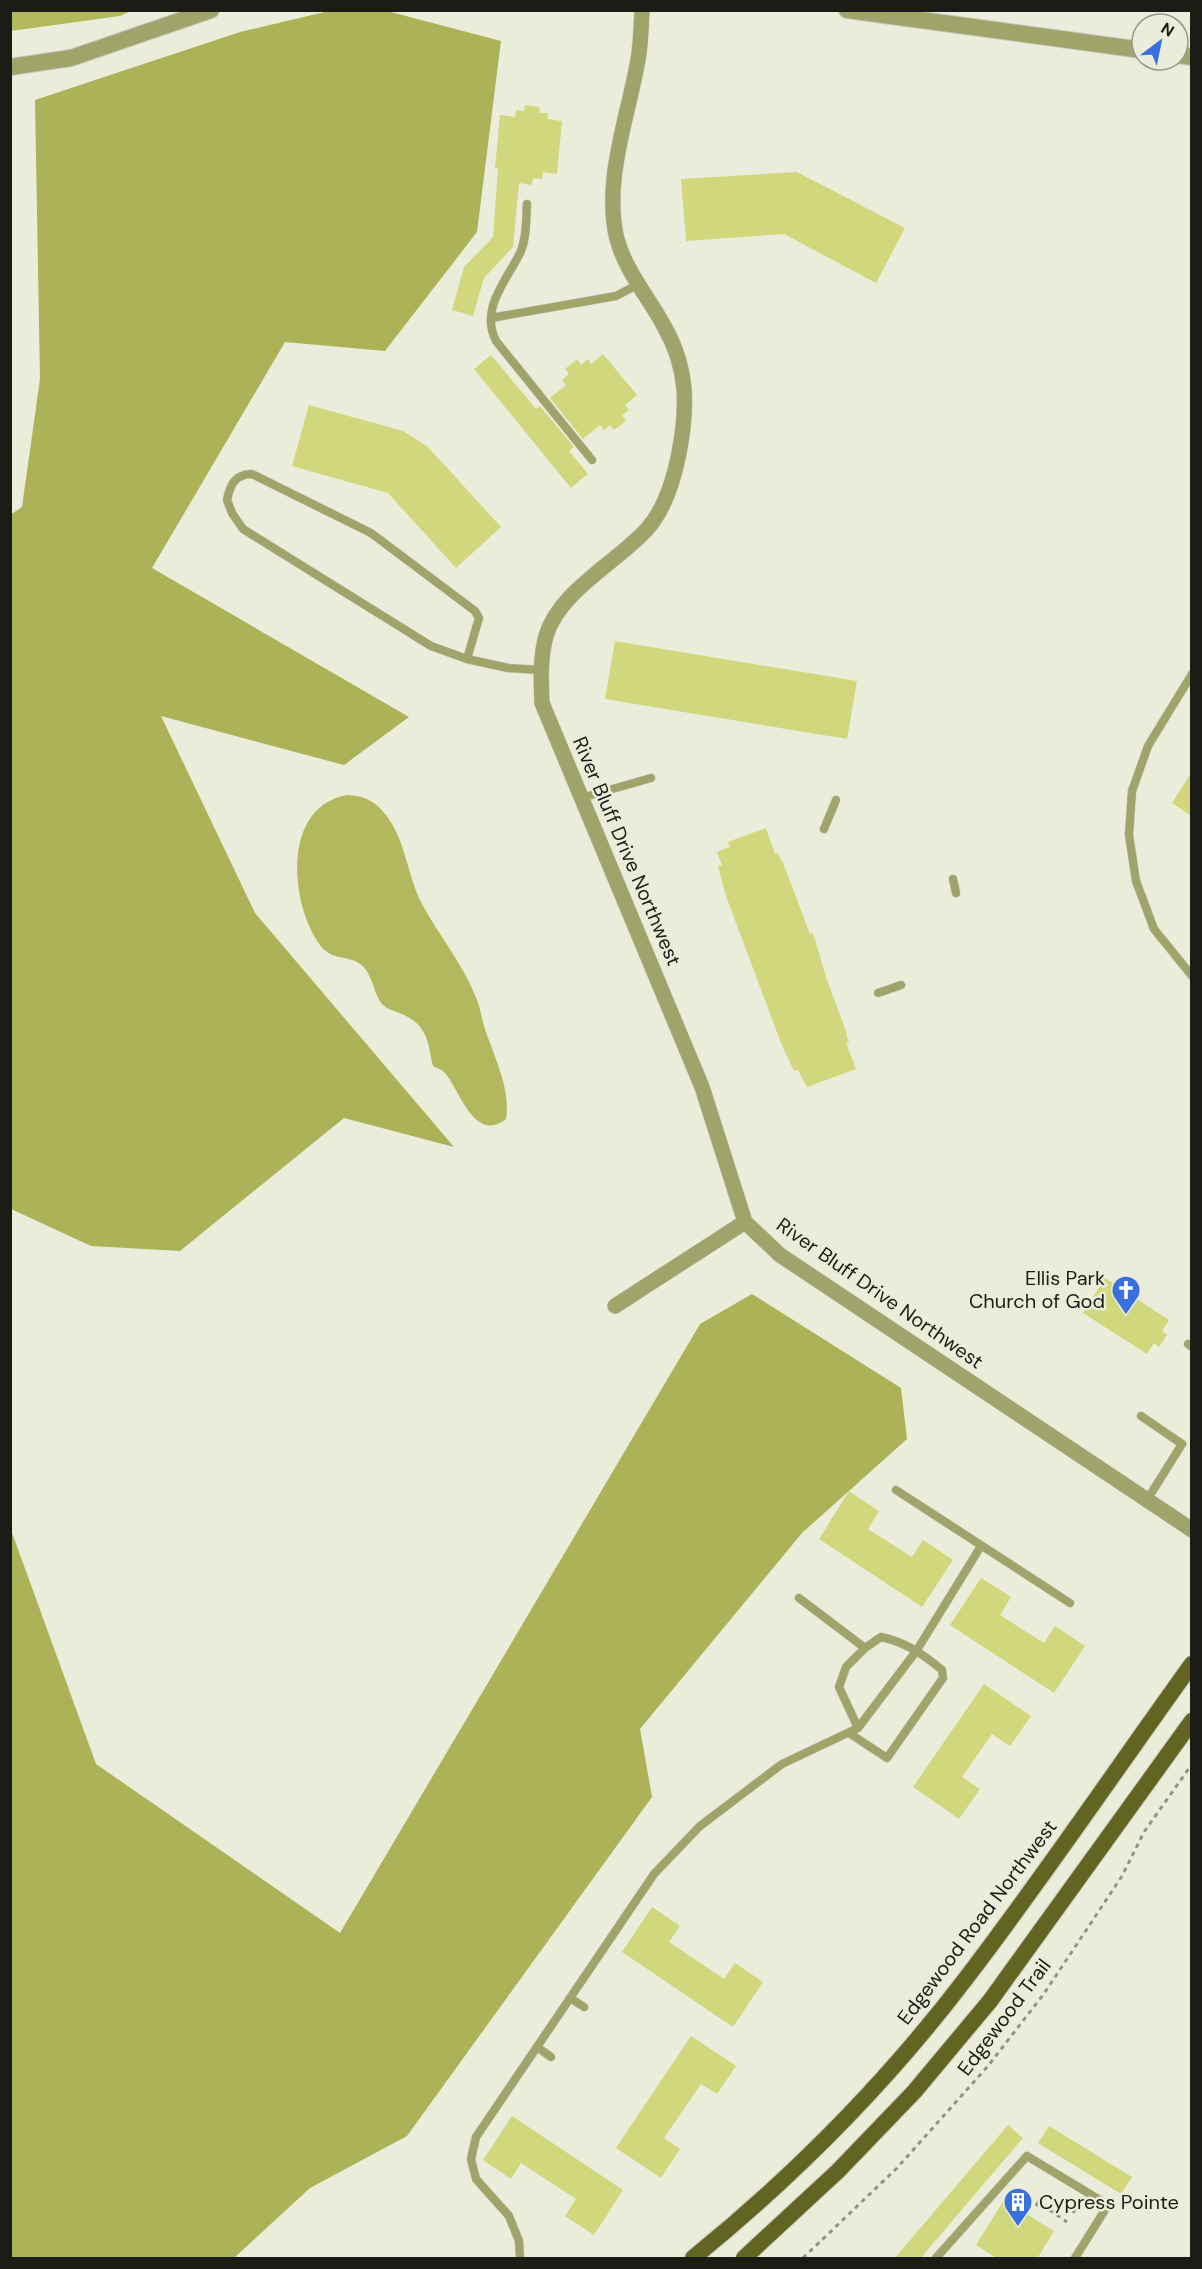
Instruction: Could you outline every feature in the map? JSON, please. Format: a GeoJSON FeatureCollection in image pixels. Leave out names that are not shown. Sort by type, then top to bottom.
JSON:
{"type":"FeatureCollection","features":[{"type":"Feature","properties":{"kind":"main road","name":"Edgewood Road Northwest"},"geometry":{"type":"LineString","coordinates":[[693,2259],[735,2224],[809,2154],[893,2066],[966,1978],[1191,1664]]}},
{"type":"Feature","properties":{"kind":"main road"},"geometry":{"type":"LineString","coordinates":[[744,2259],[838,2172],[914,2092],[990,2001],[1191,1721]]}},
{"type":"Feature","properties":{"kind":"street"},"geometry":{"type":"LineString","coordinates":[[10,67],[71,58],[211,10]]}},
{"type":"Feature","properties":{"kind":"street","name":"River Bluff Drive Northwest"},"geometry":{"type":"LineString","coordinates":[[642,10],[638,62],[612,191],[617,240],[637,285],[665,327],[684,377],[685,417],[668,494],[649,527],[570,598],[556,615],[547,634],[540,670],[542,703],[702,1087],[745,1222],[780,1254],[1191,1530]]}},
{"type":"Feature","properties":{"kind":"street"},"geometry":{"type":"LineString","coordinates":[[847,10],[1130,48]]}},
{"type":"Feature","properties":{"kind":"street"},"geometry":{"type":"LineString","coordinates":[[615,1306],[745,1222]]}},
{"type":"Feature","properties":{"kind":"lane"},"geometry":{"type":"LineString","coordinates":[[527,204],[523,243],[498,290],[491,318],[491,332],[592,460]]}},
{"type":"Feature","properties":{"kind":"lane"},"geometry":{"type":"LineString","coordinates":[[491,318],[616,296],[637,285]]}},
{"type":"Feature","properties":{"kind":"lane"},"geometry":{"type":"LineString","coordinates":[[467,659],[479,618],[475,611],[371,533],[252,474],[243,474],[235,479],[227,500],[232,513],[243,529],[431,646],[467,659],[508,668],[540,670]]}},
{"type":"Feature","properties":{"kind":"lane"},"geometry":{"type":"LineString","coordinates":[[1191,674],[1148,746],[1131,791],[1129,835],[1136,881],[1154,929],[1191,976]]}},
{"type":"Feature","properties":{"kind":"lane"},"geometry":{"type":"LineString","coordinates":[[581,798],[651,778]]}},
{"type":"Feature","properties":{"kind":"lane"},"geometry":{"type":"LineString","coordinates":[[824,828],[836,800]]}},
{"type":"Feature","properties":{"kind":"lane"},"geometry":{"type":"LineString","coordinates":[[953,879],[956,893]]}},
{"type":"Feature","properties":{"kind":"lane"},"geometry":{"type":"LineString","coordinates":[[878,993],[901,985]]}},
{"type":"Feature","properties":{"kind":"lane"},"geometry":{"type":"LineString","coordinates":[[1141,1416],[1182,1444],[1147,1500]]}},
{"type":"Feature","properties":{"kind":"lane"},"geometry":{"type":"LineString","coordinates":[[896,1491],[1070,1603]]}},
{"type":"Feature","properties":{"kind":"lane"},"geometry":{"type":"LineString","coordinates":[[520,2259],[519,2241],[509,2217],[476,2179],[471,2159],[477,2137],[654,1874],[700,1826],[782,1764],[858,1728],[917,1650],[981,1546]]}},
{"type":"Feature","properties":{"kind":"lane"},"geometry":{"type":"LineString","coordinates":[[799,1598],[865,1648]]}},
{"type":"Feature","properties":{"kind":"lane"},"geometry":{"type":"LineString","coordinates":[[849,1733],[887,1758],[943,1678],[942,1670],[917,1650],[893,1639],[881,1637],[865,1648],[846,1667],[839,1687],[858,1728]]}},
{"type":"Feature","properties":{"kind":"lane"},"geometry":{"type":"LineString","coordinates":[[570,1998],[584,2007]]}},
{"type":"Feature","properties":{"kind":"lane"},"geometry":{"type":"LineString","coordinates":[[537,2047],[551,2056]]}},
{"type":"Feature","properties":{"kind":"lane"},"geometry":{"type":"LineString","coordinates":[[936,2259],[1027,2156],[1108,2205],[1079,2257]]}},
{"type":"Feature","properties":{"kind":"path","name":"Edgewood Trail"},"geometry":{"type":"LineString","coordinates":[[803,2259],[897,2168],[988,2066],[1043,1995],[1122,1876],[1144,1832],[1191,1764]]}},
{"type":"Feature","properties":{"kind":"path"},"geometry":{"type":"LineString","coordinates":[[1036,2206],[1038,2202],[1067,2222]]}},
{"type":"Feature","properties":{"kind":"shaded area"},"geometry":{"type":"Polygon","coordinates":[[[10,11],[131,11],[120,16],[11,31],[10,11]]]}},
{"type":"Feature","properties":{"kind":"shaded area"},"geometry":{"type":"Polygon","coordinates":[[[329,11],[387,11],[501,41],[477,232],[385,351],[285,342],[152,568],[409,717],[344,765],[161,716],[255,913],[454,1147],[344,1118],[180,1251],[91,1246],[11,1209],[10,515],[22,507],[40,379],[35,100],[240,32],[329,11]]]}},
{"type":"Feature","properties":{"kind":"shaded area"},"geometry":{"type":"Polygon","coordinates":[[[347,795],[364,798],[374,803],[393,825],[422,904],[475,995],[506,1095],[506,1119],[495,1125],[485,1125],[477,1120],[462,1102],[445,1073],[433,1066],[422,1029],[411,1018],[382,1004],[364,968],[355,961],[330,954],[320,945],[310,927],[302,906],[298,883],[298,859],[302,837],[311,818],[326,803],[347,795]]]}},
{"type":"Feature","properties":{"kind":"shaded area"},"geometry":{"type":"Polygon","coordinates":[[[752,1294],[901,1388],[907,1439],[802,1533],[640,1729],[652,1797],[407,2136],[310,2188],[234,2258],[11,2258],[11,1530],[96,1764],[340,1933],[700,1324],[752,1294]]]}},
{"type":"Feature","properties":{"kind":"building"},"geometry":{"type":"Polygon","coordinates":[[[525,105],[540,107],[539,113],[548,113],[547,119],[562,121],[557,174],[543,172],[542,179],[533,178],[532,185],[519,183],[513,247],[484,278],[473,316],[452,310],[464,267],[493,237],[498,168],[495,168],[500,115],[515,117],[516,110],[524,111],[525,105]]]}},
{"type":"Feature","properties":{"kind":"building"},"geometry":{"type":"Polygon","coordinates":[[[797,172],[905,228],[876,283],[784,234],[686,241],[681,179],[797,172]]]}},
{"type":"Feature","properties":{"kind":"building"},"geometry":{"type":"Polygon","coordinates":[[[603,354],[637,395],[625,405],[629,410],[622,415],[626,421],[614,430],[610,425],[604,430],[600,425],[583,439],[550,398],[566,385],[562,380],[569,374],[565,369],[577,359],[581,365],[588,359],[591,364],[603,354]]]}},
{"type":"Feature","properties":{"kind":"building"},"geometry":{"type":"Polygon","coordinates":[[[491,355],[536,409],[540,406],[574,447],[569,451],[588,474],[571,488],[474,369],[491,355]]]}},
{"type":"Feature","properties":{"kind":"building"},"geometry":{"type":"Polygon","coordinates":[[[309,405],[403,431],[428,447],[501,527],[456,568],[388,493],[292,466],[309,405]]]}},
{"type":"Feature","properties":{"kind":"building"},"geometry":{"type":"Polygon","coordinates":[[[615,641],[857,681],[847,739],[605,699],[615,641]]]}},
{"type":"Feature","properties":{"kind":"building"},"geometry":{"type":"Polygon","coordinates":[[[1191,773],[1191,816],[1172,803],[1191,773]]]}},
{"type":"Feature","properties":{"kind":"building"},"geometry":{"type":"Polygon","coordinates":[[[766,828],[775,854],[778,853],[782,860],[810,934],[813,933],[847,1034],[849,1042],[846,1043],[856,1069],[807,1087],[798,1070],[794,1071],[781,1043],[726,896],[718,866],[722,865],[717,852],[730,847],[728,842],[766,828]]]}},
{"type":"Feature","properties":{"kind":"building","name":"Ellis Park Church of God"},"geometry":{"type":"Polygon","coordinates":[[[1105,1278],[1169,1320],[1162,1331],[1167,1335],[1159,1347],[1154,1343],[1147,1354],[1083,1313],[1105,1278]]]}},
{"type":"Feature","properties":{"kind":"building"},"geometry":{"type":"Polygon","coordinates":[[[849,1491],[879,1511],[868,1529],[912,1557],[923,1540],[953,1560],[922,1607],[819,1539],[849,1491]]]}},
{"type":"Feature","properties":{"kind":"building"},"geometry":{"type":"Polygon","coordinates":[[[981,1578],[1011,1597],[1000,1615],[1044,1643],[1055,1626],[1085,1646],[1054,1693],[950,1625],[981,1578]]]}},
{"type":"Feature","properties":{"kind":"building"},"geometry":{"type":"Polygon","coordinates":[[[984,1684],[1031,1716],[1010,1746],[992,1734],[962,1777],[980,1789],[959,1819],[913,1787],[984,1684]]]}},
{"type":"Feature","properties":{"kind":"building"},"geometry":{"type":"Polygon","coordinates":[[[652,1907],[680,1926],[669,1942],[724,1979],[735,1963],[763,1982],[733,2027],[622,1952],[652,1907]]]}},
{"type":"Feature","properties":{"kind":"building"},"geometry":{"type":"Polygon","coordinates":[[[691,2036],[736,2066],[717,2094],[701,2084],[664,2138],[680,2149],[661,2178],[616,2148],[691,2036]]]}},
{"type":"Feature","properties":{"kind":"building"},"geometry":{"type":"Polygon","coordinates":[[[512,2116],[623,2190],[594,2235],[565,2216],[576,2199],[521,2163],[511,2179],[483,2160],[512,2116]]]}},
{"type":"Feature","properties":{"kind":"building"},"geometry":{"type":"Polygon","coordinates":[[[1008,2125],[1023,2138],[920,2259],[894,2259],[1008,2125]]]}},
{"type":"Feature","properties":{"kind":"building"},"geometry":{"type":"Polygon","coordinates":[[[1049,2126],[1132,2177],[1121,2194],[1038,2143],[1049,2126]]]}},
{"type":"Feature","properties":{"kind":"building","name":"Cypress Pointe"},"geometry":{"type":"Polygon","coordinates":[[[1004,2200],[1054,2231],[1037,2259],[998,2259],[976,2245],[1004,2200]]]}},
{"type":"Feature","properties":{"kind":"place","name":"Ellis Park Church of God"},"geometry":{"type":"Point","coordinates":[1126,1316]}},
{"type":"Feature","properties":{"kind":"place","name":"Cypress Pointe"},"geometry":{"type":"Point","coordinates":[1018,2228]}}]}
